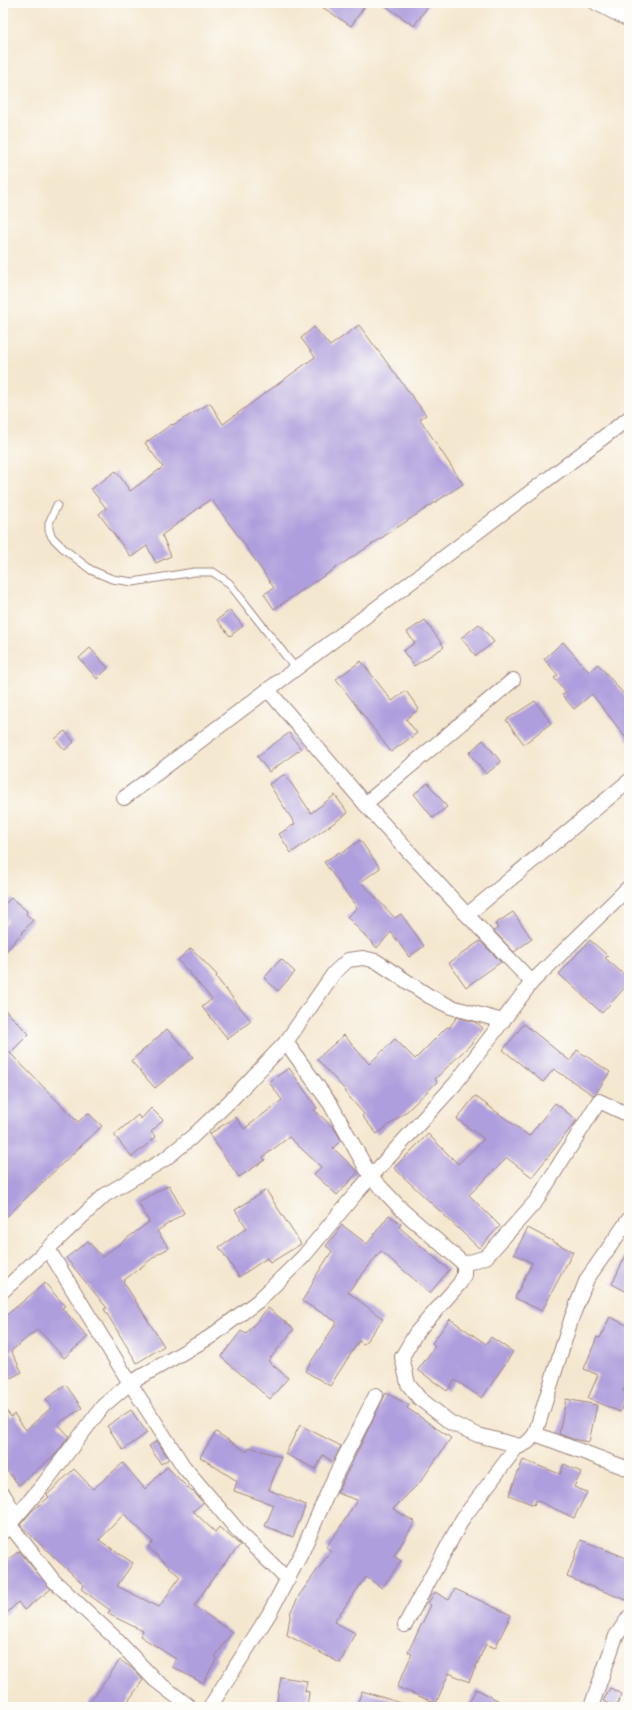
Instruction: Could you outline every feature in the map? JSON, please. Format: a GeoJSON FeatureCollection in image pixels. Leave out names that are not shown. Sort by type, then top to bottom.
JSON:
{"type":"FeatureCollection","features":[{"type":"Feature","properties":{"kind":"street"},"geometry":{"type":"LineString","coordinates":[[596,3],[629,20]]}},
{"type":"Feature","properties":{"kind":"street"},"geometry":{"type":"LineString","coordinates":[[124,798],[629,418]]}},
{"type":"Feature","properties":{"kind":"street"},"geometry":{"type":"LineString","coordinates":[[365,804],[513,680]]}},
{"type":"Feature","properties":{"kind":"street"},"geometry":{"type":"LineString","coordinates":[[268,690],[365,804],[467,915],[532,982]]}},
{"type":"Feature","properties":{"kind":"street"},"geometry":{"type":"LineString","coordinates":[[467,915],[629,781]]}},
{"type":"Feature","properties":{"kind":"street"},"geometry":{"type":"LineString","coordinates":[[9,1524],[43,1484],[103,1406],[130,1383],[210,1337],[258,1301],[303,1257],[371,1177],[455,1084],[532,982],[629,887]]}},
{"type":"Feature","properties":{"kind":"street"},"geometry":{"type":"LineString","coordinates":[[3,1291],[105,1196],[165,1159],[192,1137],[230,1101],[286,1042],[334,973],[348,960],[363,958],[376,961],[429,996],[451,1007],[503,1021]]}},
{"type":"Feature","properties":{"kind":"street"},"geometry":{"type":"LineString","coordinates":[[286,1042],[331,1105],[371,1177],[403,1211],[464,1264],[464,1275],[460,1283],[416,1333],[402,1357],[408,1384],[419,1398],[451,1423],[478,1435],[520,1446]]}},
{"type":"Feature","properties":{"kind":"street"},"geometry":{"type":"LineString","coordinates":[[464,1264],[486,1257],[537,1200],[599,1101],[629,1115]]}},
{"type":"Feature","properties":{"kind":"street"},"geometry":{"type":"LineString","coordinates":[[405,1625],[463,1518],[516,1448],[528,1442],[535,1434],[572,1317],[587,1279],[629,1220]]}},
{"type":"Feature","properties":{"kind":"street"},"geometry":{"type":"LineString","coordinates":[[48,1248],[130,1383],[184,1467],[240,1533],[288,1580]]}},
{"type":"Feature","properties":{"kind":"street"},"geometry":{"type":"LineString","coordinates":[[210,1707],[269,1614],[288,1580],[302,1552],[335,1476],[376,1395]]}},
{"type":"Feature","properties":{"kind":"street"},"geometry":{"type":"LineString","coordinates":[[535,1434],[629,1468]]}},
{"type":"Feature","properties":{"kind":"street"},"geometry":{"type":"LineString","coordinates":[[3,1494],[9,1524],[52,1580],[113,1636],[155,1680],[190,1707]]}},
{"type":"Feature","properties":{"kind":"street"},"geometry":{"type":"LineString","coordinates":[[591,1707],[616,1636],[629,1617]]}},
{"type":"Feature","properties":{"kind":"lane"},"geometry":{"type":"LineString","coordinates":[[57,505],[50,522],[49,530],[52,537],[64,549],[91,570],[112,579],[133,582],[194,572],[213,572],[229,583],[296,668]]}},
{"type":"Feature","properties":{"kind":"building"},"geometry":{"type":"Polygon","coordinates":[[[316,3],[367,3],[351,26],[316,3]]]}},
{"type":"Feature","properties":{"kind":"building"},"geometry":{"type":"Polygon","coordinates":[[[382,3],[430,3],[414,26],[382,3]]]}},
{"type":"Feature","properties":{"kind":"building"},"geometry":{"type":"Polygon","coordinates":[[[359,325],[426,415],[420,419],[463,484],[274,609],[264,594],[274,588],[211,499],[162,535],[171,556],[156,563],[147,546],[131,557],[99,514],[106,508],[91,489],[116,471],[130,491],[163,467],[145,443],[172,424],[173,425],[210,403],[223,424],[315,357],[301,338],[314,327],[330,346],[359,325]]]}},
{"type":"Feature","properties":{"kind":"building"},"geometry":{"type":"Polygon","coordinates":[[[230,610],[243,626],[230,636],[217,620],[230,610]]]}},
{"type":"Feature","properties":{"kind":"building"},"geometry":{"type":"Polygon","coordinates":[[[425,620],[444,647],[414,666],[403,651],[415,643],[407,632],[425,620]]]}},
{"type":"Feature","properties":{"kind":"building"},"geometry":{"type":"Polygon","coordinates":[[[479,624],[494,642],[476,656],[461,638],[479,624]]]}},
{"type":"Feature","properties":{"kind":"building"},"geometry":{"type":"Polygon","coordinates":[[[563,642],[589,672],[598,664],[629,700],[629,742],[592,694],[574,709],[562,695],[566,692],[554,678],[558,675],[544,659],[563,642]]]}},
{"type":"Feature","properties":{"kind":"building"},"geometry":{"type":"Polygon","coordinates":[[[90,648],[108,668],[97,679],[79,658],[90,648]]]}},
{"type":"Feature","properties":{"kind":"building"},"geometry":{"type":"Polygon","coordinates":[[[361,661],[392,701],[406,691],[419,709],[406,719],[417,733],[391,752],[336,679],[361,661]]]}},
{"type":"Feature","properties":{"kind":"building"},"geometry":{"type":"Polygon","coordinates":[[[535,701],[551,723],[524,744],[506,720],[535,701]]]}},
{"type":"Feature","properties":{"kind":"building"},"geometry":{"type":"Polygon","coordinates":[[[65,731],[74,742],[65,750],[55,739],[65,731]]]}},
{"type":"Feature","properties":{"kind":"building"},"geometry":{"type":"Polygon","coordinates":[[[289,733],[301,749],[269,772],[257,756],[289,733]]]}},
{"type":"Feature","properties":{"kind":"building"},"geometry":{"type":"Polygon","coordinates":[[[483,740],[501,762],[486,774],[469,753],[483,740]]]}},
{"type":"Feature","properties":{"kind":"building"},"geometry":{"type":"Polygon","coordinates":[[[285,774],[311,813],[335,795],[348,813],[291,853],[279,834],[295,824],[269,784],[285,774]]]}},
{"type":"Feature","properties":{"kind":"building"},"geometry":{"type":"Polygon","coordinates":[[[428,783],[447,807],[433,818],[414,794],[428,783]]]}},
{"type":"Feature","properties":{"kind":"building"},"geometry":{"type":"Polygon","coordinates":[[[360,840],[380,868],[361,882],[395,918],[401,914],[424,946],[409,957],[391,932],[377,948],[347,917],[357,908],[324,862],[339,852],[341,854],[360,840]]]}},
{"type":"Feature","properties":{"kind":"building"},"geometry":{"type":"Polygon","coordinates":[[[11,898],[27,911],[26,914],[33,920],[3,955],[3,927],[8,921],[3,915],[3,906],[11,898]]]}},
{"type":"Feature","properties":{"kind":"building"},"geometry":{"type":"Polygon","coordinates":[[[513,912],[532,939],[514,952],[494,931],[498,928],[495,924],[513,912]]]}},
{"type":"Feature","properties":{"kind":"building"},"geometry":{"type":"Polygon","coordinates":[[[590,940],[608,956],[605,958],[629,979],[629,983],[602,1013],[559,974],[590,940]]]}},
{"type":"Feature","properties":{"kind":"building"},"geometry":{"type":"Polygon","coordinates":[[[480,941],[501,962],[466,987],[449,963],[480,941]]]}},
{"type":"Feature","properties":{"kind":"building"},"geometry":{"type":"Polygon","coordinates":[[[191,948],[217,975],[216,977],[251,1021],[228,1039],[202,1007],[212,999],[178,960],[191,948]]]}},
{"type":"Feature","properties":{"kind":"building"},"geometry":{"type":"Polygon","coordinates":[[[281,959],[295,972],[278,991],[264,978],[281,959]]]}},
{"type":"Feature","properties":{"kind":"building"},"geometry":{"type":"Polygon","coordinates":[[[3,1008],[29,1034],[10,1053],[78,1122],[88,1113],[102,1126],[3,1220],[3,1008]]]}},
{"type":"Feature","properties":{"kind":"building"},"geometry":{"type":"Polygon","coordinates":[[[457,1017],[475,1022],[483,1028],[471,1044],[435,1079],[437,1082],[406,1112],[377,1134],[362,1116],[364,1114],[344,1091],[345,1090],[317,1059],[344,1035],[369,1064],[395,1039],[415,1059],[447,1027],[449,1028],[457,1017]]]}},
{"type":"Feature","properties":{"kind":"building"},"geometry":{"type":"Polygon","coordinates":[[[524,1024],[570,1061],[577,1050],[610,1072],[596,1093],[593,1095],[554,1069],[543,1082],[503,1050],[524,1024]]]}},
{"type":"Feature","properties":{"kind":"building"},"geometry":{"type":"Polygon","coordinates":[[[167,1029],[193,1057],[155,1088],[131,1061],[167,1029]]]}},
{"type":"Feature","properties":{"kind":"building"},"geometry":{"type":"Polygon","coordinates":[[[289,1068],[317,1108],[314,1110],[334,1128],[341,1140],[333,1148],[358,1172],[337,1195],[314,1174],[321,1167],[289,1137],[263,1157],[265,1160],[239,1177],[209,1134],[236,1117],[244,1129],[282,1100],[269,1082],[289,1068]]]}},
{"type":"Feature","properties":{"kind":"building"},"geometry":{"type":"Polygon","coordinates":[[[475,1096],[529,1136],[555,1103],[577,1120],[532,1177],[507,1158],[469,1195],[500,1226],[479,1248],[394,1168],[428,1134],[458,1164],[484,1139],[457,1119],[475,1096]]]}},
{"type":"Feature","properties":{"kind":"building"},"geometry":{"type":"Polygon","coordinates":[[[151,1108],[163,1120],[151,1132],[156,1137],[132,1157],[114,1135],[138,1115],[141,1119],[151,1108]]]}},
{"type":"Feature","properties":{"kind":"building"},"geometry":{"type":"Polygon","coordinates":[[[169,1185],[184,1213],[157,1231],[169,1248],[158,1254],[123,1281],[164,1346],[137,1363],[104,1309],[107,1308],[66,1258],[88,1241],[102,1257],[149,1222],[138,1202],[169,1185]]]}},
{"type":"Feature","properties":{"kind":"building"},"geometry":{"type":"Polygon","coordinates":[[[266,1190],[301,1244],[270,1263],[267,1258],[239,1277],[219,1247],[247,1228],[235,1210],[266,1190]]]}},
{"type":"Feature","properties":{"kind":"building"},"geometry":{"type":"Polygon","coordinates":[[[389,1215],[401,1224],[399,1227],[449,1270],[430,1293],[381,1251],[348,1292],[383,1319],[364,1344],[359,1341],[330,1386],[305,1371],[337,1322],[302,1301],[313,1283],[312,1282],[332,1251],[326,1246],[342,1225],[367,1244],[389,1215]]]}},
{"type":"Feature","properties":{"kind":"building"},"geometry":{"type":"Polygon","coordinates":[[[528,1228],[573,1252],[542,1311],[515,1298],[532,1263],[514,1254],[528,1228]]]}},
{"type":"Feature","properties":{"kind":"building"},"geometry":{"type":"Polygon","coordinates":[[[629,1249],[629,1293],[612,1284],[629,1249]]]}},
{"type":"Feature","properties":{"kind":"building"},"geometry":{"type":"Polygon","coordinates":[[[45,1283],[65,1306],[62,1308],[88,1337],[64,1358],[38,1329],[11,1351],[22,1372],[3,1382],[3,1318],[45,1283]]]}},
{"type":"Feature","properties":{"kind":"building"},"geometry":{"type":"Polygon","coordinates":[[[268,1308],[294,1329],[268,1361],[288,1378],[270,1399],[221,1357],[241,1331],[246,1334],[268,1308]]]}},
{"type":"Feature","properties":{"kind":"building"},"geometry":{"type":"Polygon","coordinates":[[[610,1317],[629,1326],[629,1377],[623,1391],[628,1393],[620,1412],[588,1398],[598,1375],[584,1369],[597,1337],[600,1338],[610,1317]]]}},
{"type":"Feature","properties":{"kind":"building"},"geometry":{"type":"Polygon","coordinates":[[[450,1319],[486,1344],[491,1337],[513,1352],[482,1398],[455,1380],[447,1391],[418,1370],[435,1346],[432,1343],[450,1319]]]}},
{"type":"Feature","properties":{"kind":"building"},"geometry":{"type":"Polygon","coordinates":[[[66,1385],[82,1408],[58,1424],[69,1436],[57,1453],[19,1485],[3,1466],[3,1406],[11,1417],[14,1414],[26,1430],[52,1407],[46,1399],[66,1385]]]}},
{"type":"Feature","properties":{"kind":"building"},"geometry":{"type":"Polygon","coordinates":[[[386,1393],[409,1405],[407,1408],[451,1438],[421,1481],[393,1509],[415,1522],[394,1556],[401,1561],[382,1588],[366,1577],[334,1622],[355,1633],[340,1663],[287,1635],[291,1611],[300,1594],[331,1551],[326,1547],[357,1500],[337,1493],[386,1393]]]}},
{"type":"Feature","properties":{"kind":"building"},"geometry":{"type":"Polygon","coordinates":[[[566,1399],[597,1405],[589,1442],[572,1439],[559,1434],[566,1399]]]}},
{"type":"Feature","properties":{"kind":"building"},"geometry":{"type":"Polygon","coordinates":[[[131,1410],[147,1433],[123,1450],[107,1426],[131,1410]]]}},
{"type":"Feature","properties":{"kind":"building"},"geometry":{"type":"Polygon","coordinates":[[[300,1425],[341,1446],[333,1462],[323,1455],[316,1469],[285,1454],[300,1425]]]}},
{"type":"Feature","properties":{"kind":"building"},"geometry":{"type":"Polygon","coordinates":[[[216,1432],[247,1452],[249,1447],[281,1457],[269,1490],[306,1505],[293,1537],[265,1526],[274,1505],[234,1491],[237,1481],[200,1457],[216,1432]]]}},
{"type":"Feature","properties":{"kind":"building"},"geometry":{"type":"Polygon","coordinates":[[[157,1441],[169,1459],[161,1464],[149,1446],[157,1441]]]}},
{"type":"Feature","properties":{"kind":"building"},"geometry":{"type":"Polygon","coordinates":[[[523,1460],[560,1474],[564,1464],[581,1472],[574,1487],[587,1492],[574,1518],[536,1500],[534,1505],[509,1495],[523,1460]]]}},
{"type":"Feature","properties":{"kind":"building"},"geometry":{"type":"Polygon","coordinates":[[[123,1463],[145,1489],[167,1467],[192,1492],[193,1491],[203,1503],[193,1511],[215,1532],[219,1527],[240,1545],[215,1575],[194,1606],[232,1632],[215,1657],[217,1658],[203,1683],[172,1667],[176,1659],[140,1636],[143,1631],[108,1614],[110,1610],[81,1589],[84,1585],[20,1525],[32,1511],[49,1497],[47,1495],[74,1469],[93,1489],[123,1463]],[[124,1514],[99,1540],[133,1563],[117,1586],[159,1607],[180,1577],[148,1547],[153,1542],[124,1514]]]}},
{"type":"Feature","properties":{"kind":"building"},"geometry":{"type":"Polygon","coordinates":[[[581,1540],[629,1559],[629,1592],[626,1600],[567,1577],[581,1540]]]}},
{"type":"Feature","properties":{"kind":"building"},"geometry":{"type":"Polygon","coordinates":[[[19,1551],[51,1589],[24,1610],[18,1602],[3,1617],[3,1564],[19,1551]]]}},
{"type":"Feature","properties":{"kind":"building"},"geometry":{"type":"Polygon","coordinates":[[[455,1589],[511,1615],[495,1648],[486,1644],[469,1682],[449,1673],[436,1703],[397,1687],[412,1654],[408,1652],[431,1605],[428,1603],[435,1592],[449,1600],[455,1589]]]}},
{"type":"Feature","properties":{"kind":"building"},"geometry":{"type":"Polygon","coordinates":[[[120,1660],[133,1669],[143,1680],[124,1707],[85,1707],[100,1689],[120,1660]]]}},
{"type":"Feature","properties":{"kind":"building"},"geometry":{"type":"Polygon","coordinates":[[[281,1677],[307,1681],[305,1691],[309,1692],[307,1707],[276,1707],[281,1677]]]}},
{"type":"Feature","properties":{"kind":"building"},"geometry":{"type":"Polygon","coordinates":[[[610,1688],[622,1694],[616,1707],[603,1701],[610,1688]]]}},
{"type":"Feature","properties":{"kind":"building"},"geometry":{"type":"Polygon","coordinates":[[[476,1689],[511,1707],[467,1707],[476,1689]]]}},
{"type":"Feature","properties":{"kind":"building"},"geometry":{"type":"Polygon","coordinates":[[[362,1691],[404,1704],[403,1707],[356,1707],[362,1691]]]}}]}
